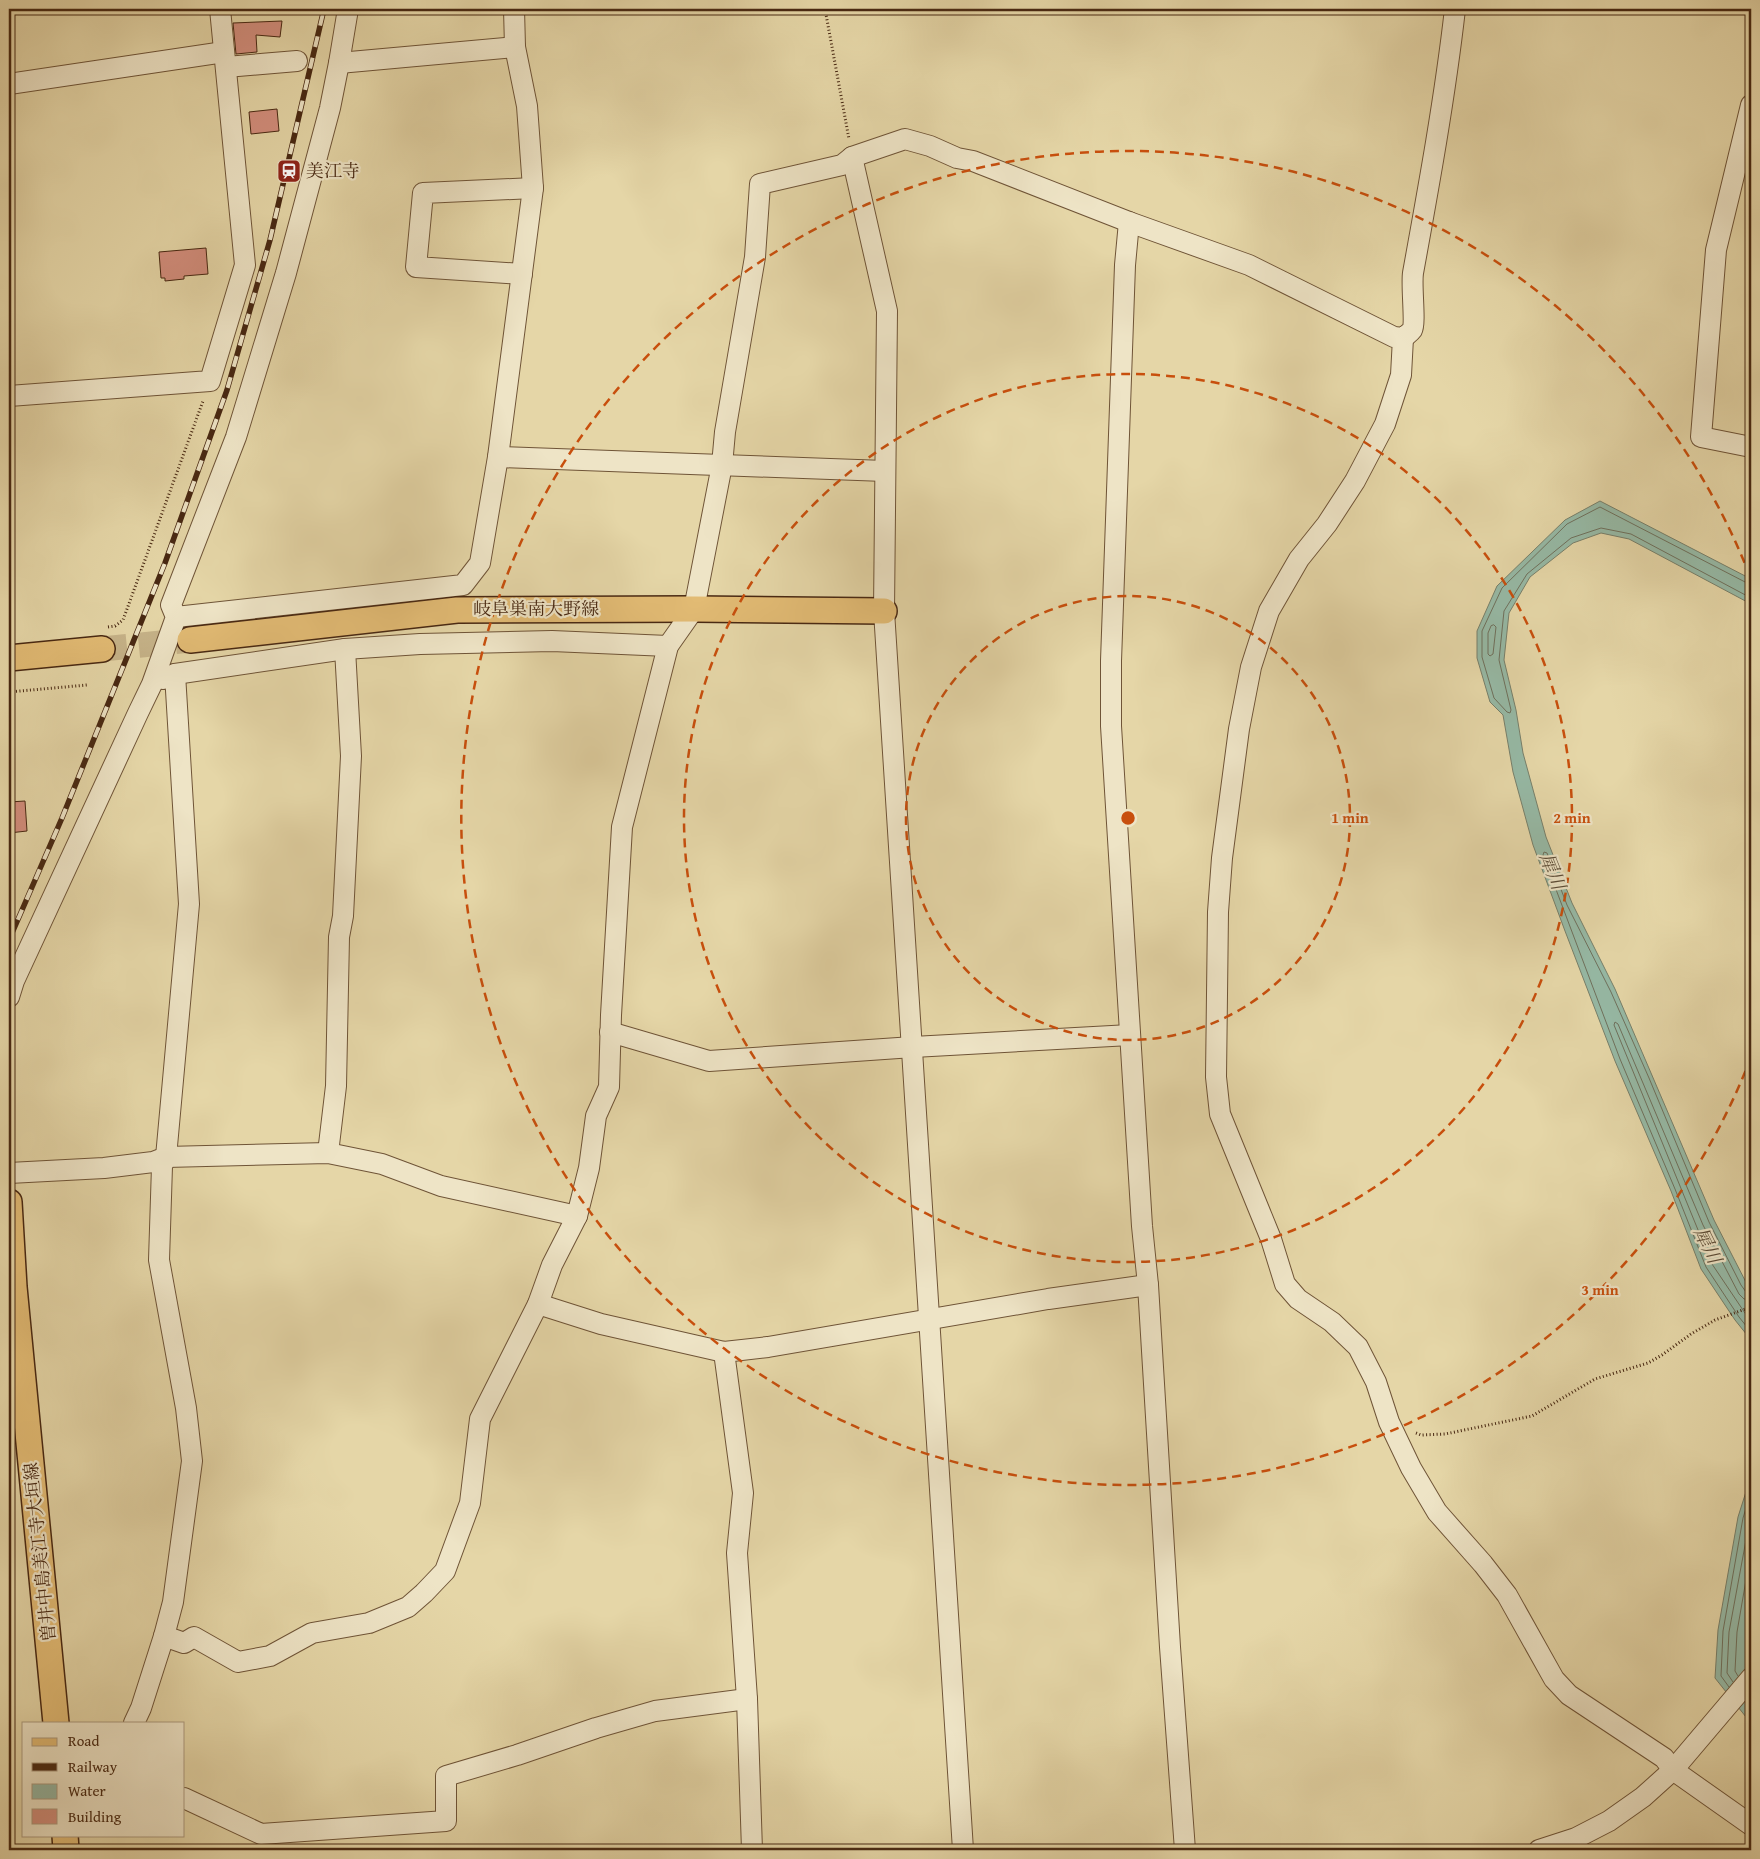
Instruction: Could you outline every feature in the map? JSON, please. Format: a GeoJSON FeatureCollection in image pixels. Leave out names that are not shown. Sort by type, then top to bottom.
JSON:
{"type":"FeatureCollection","features":[{"type":"Feature","properties":{"kind":"main road","name":"岐阜巣南大野線"},"geometry":{"type":"LineString","coordinates":[[190,640],[457,610],[884,610]]}},
{"type":"Feature","properties":{"kind":"main road"},"geometry":{"type":"LineString","coordinates":[[9,658],[104,638]]}},
{"type":"Feature","properties":{"kind":"main road","name":"曽井中島美江寺大垣線"},"geometry":{"type":"LineString","coordinates":[[9,1202],[11,1287],[56,1722]]}},
{"type":"Feature","properties":{"kind":"main road"},"geometry":{"type":"LineString","coordinates":[[65,1836],[66,1850]]}},
{"type":"Feature","properties":{"kind":"street"},"geometry":{"type":"LineString","coordinates":[[9,396],[210,381],[246,265],[220,9]]}},
{"type":"Feature","properties":{"kind":"street"},"geometry":{"type":"LineString","coordinates":[[9,997],[14,981],[152,684],[176,617],[171,605],[236,436],[286,273],[330,108],[348,9]]}},
{"type":"Feature","properties":{"kind":"street"},"geometry":{"type":"LineString","coordinates":[[176,617],[463,585],[480,563],[498,457],[533,188],[527,106],[515,47],[514,9]]}},
{"type":"Feature","properties":{"kind":"street"},"geometry":{"type":"LineString","coordinates":[[1455,9],[1424,219],[1413,275],[1412,302],[1414,322],[1412,330],[1403,338],[1401,375],[1385,424],[1355,481],[1327,524],[1299,559],[1269,610],[1251,667],[1237,738],[1221,867],[1218,912],[1216,1077],[1220,1114],[1271,1239],[1285,1284],[1298,1299],[1332,1322],[1358,1347],[1376,1382],[1390,1422],[1411,1468],[1432,1504],[1483,1564],[1506,1595],[1554,1679],[1569,1696],[1676,1766],[1751,1825]]}},
{"type":"Feature","properties":{"kind":"street"},"geometry":{"type":"LineString","coordinates":[[339,63],[515,47]]}},
{"type":"Feature","properties":{"kind":"street"},"geometry":{"type":"LineString","coordinates":[[9,84],[225,59],[297,61]]}},
{"type":"Feature","properties":{"kind":"street"},"geometry":{"type":"LineString","coordinates":[[1751,105],[1716,250],[1701,437],[1751,447]]}},
{"type":"Feature","properties":{"kind":"street"},"geometry":{"type":"LineString","coordinates":[[164,1636],[184,1643],[194,1637],[238,1662],[270,1656],[312,1633],[369,1623],[408,1607],[445,1571],[470,1503],[480,1419],[538,1304],[552,1265],[578,1216],[589,1168],[596,1116],[609,1087],[610,1032],[622,827],[668,646],[694,609],[722,465],[725,432],[755,257],[760,184],[842,165],[852,157],[905,139],[930,146],[957,158],[972,161],[1129,222],[1249,265],[1394,337],[1403,338]]}},
{"type":"Feature","properties":{"kind":"street"},"geometry":{"type":"LineString","coordinates":[[852,157],[887,311],[884,610],[964,1850]]}},
{"type":"Feature","properties":{"kind":"street"},"geometry":{"type":"LineString","coordinates":[[522,274],[416,267],[423,193],[533,188]]}},
{"type":"Feature","properties":{"kind":"street"},"geometry":{"type":"LineString","coordinates":[[1129,222],[1125,265],[1111,726],[1142,1226],[1148,1285],[1170,1647],[1185,1850]]}},
{"type":"Feature","properties":{"kind":"street"},"geometry":{"type":"LineString","coordinates":[[498,457],[885,470]]}},
{"type":"Feature","properties":{"kind":"street"},"geometry":{"type":"LineString","coordinates":[[152,684],[175,674],[345,649],[420,644],[552,641],[668,646]]}},
{"type":"Feature","properties":{"kind":"street"},"geometry":{"type":"LineString","coordinates":[[328,1153],[336,1086],[340,937],[343,916],[351,756],[345,649]]}},
{"type":"Feature","properties":{"kind":"street"},"geometry":{"type":"LineString","coordinates":[[134,1722],[141,1708],[164,1636],[176,1581],[192,1461],[186,1408],[159,1260],[162,1166],[166,1157],[189,904],[175,674]]}},
{"type":"Feature","properties":{"kind":"street"},"geometry":{"type":"LineString","coordinates":[[610,1032],[709,1061],[913,1047],[1130,1036]]}},
{"type":"Feature","properties":{"kind":"street"},"geometry":{"type":"LineString","coordinates":[[9,1174],[104,1168],[153,1162],[166,1157],[328,1153],[382,1164],[441,1186],[578,1216]]}},
{"type":"Feature","properties":{"kind":"street"},"geometry":{"type":"LineString","coordinates":[[538,1304],[601,1324],[724,1352],[930,1321],[1048,1299],[1148,1285]]}},
{"type":"Feature","properties":{"kind":"street"},"geometry":{"type":"LineString","coordinates":[[724,1352],[743,1493],[737,1553],[747,1699],[752,1850]]}},
{"type":"Feature","properties":{"kind":"street"},"geometry":{"type":"LineString","coordinates":[[1539,1850],[1576,1838],[1609,1821],[1643,1797],[1676,1766],[1751,1678]]}},
{"type":"Feature","properties":{"kind":"street"},"geometry":{"type":"LineString","coordinates":[[185,1798],[261,1834],[446,1821],[446,1776],[655,1711],[747,1699]]}},
{"type":"Feature","properties":{"kind":"path"},"geometry":{"type":"LineString","coordinates":[[825,9],[852,157]]}},
{"type":"Feature","properties":{"kind":"path"},"geometry":{"type":"LineString","coordinates":[[104,638],[123,620],[210,381]]}},
{"type":"Feature","properties":{"kind":"path"},"geometry":{"type":"LineString","coordinates":[[9,692],[87,685]]}},
{"type":"Feature","properties":{"kind":"path"},"geometry":{"type":"LineString","coordinates":[[1410,1431],[1421,1435],[1445,1434],[1532,1416],[1595,1379],[1648,1362],[1662,1355],[1690,1334],[1715,1320],[1751,1307]]}},
{"type":"Feature","properties":{"kind":"water","name":"犀川"},"geometry":{"type":"Polygon","coordinates":[[[1600,501],[1751,579],[1751,604],[1629,539],[1601,533],[1573,543],[1530,577],[1509,613],[1504,660],[1516,710],[1523,753],[1546,837],[1572,903],[1615,989],[1714,1220],[1751,1292],[1751,1340],[1735,1320],[1701,1269],[1671,1191],[1615,1061],[1533,845],[1513,772],[1503,715],[1490,702],[1477,658],[1477,631],[1497,586],[1565,520],[1600,501]]]}},
{"type":"Feature","properties":{"kind":"water"},"geometry":{"type":"Polygon","coordinates":[[[1751,1476],[1751,1721],[1715,1678],[1718,1630],[1738,1517],[1751,1476]]]}},
{"type":"Feature","properties":{"kind":"building"},"geometry":{"type":"Polygon","coordinates":[[[282,21],[280,37],[256,35],[257,52],[236,54],[233,23],[282,21]]]}},
{"type":"Feature","properties":{"kind":"building"},"geometry":{"type":"Polygon","coordinates":[[[277,109],[279,131],[251,134],[249,112],[277,109]]]}},
{"type":"Feature","properties":{"kind":"building"},"geometry":{"type":"Polygon","coordinates":[[[206,248],[208,274],[184,276],[184,279],[165,281],[165,278],[161,278],[159,252],[206,248]]]}},
{"type":"Feature","properties":{"kind":"building"},"geometry":{"type":"Polygon","coordinates":[[[25,801],[27,831],[9,833],[9,802],[25,801]]]}},
{"type":"Feature","properties":{"kind":"tunnel"},"geometry":{"type":"LineString","coordinates":[[102,649],[190,640]]}},
{"type":"Feature","properties":{"kind":"railway"},"geometry":{"type":"LineString","coordinates":[[9,940],[62,818],[165,563],[227,390],[270,240],[324,9]]}},
{"type":"Feature","properties":{"kind":"place","name":"美江寺"},"geometry":{"type":"Point","coordinates":[289,171]}}]}
